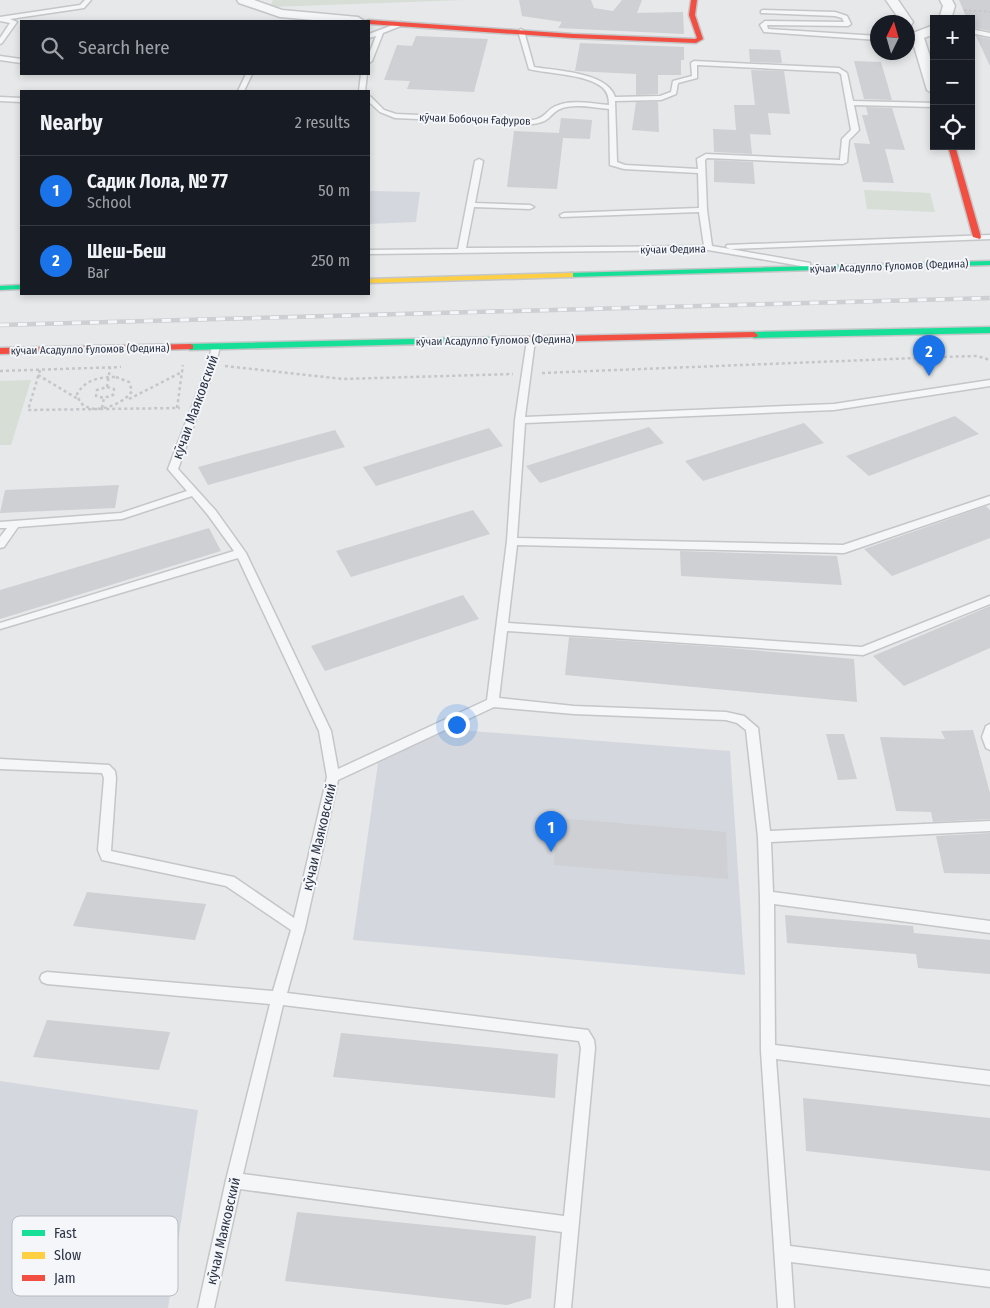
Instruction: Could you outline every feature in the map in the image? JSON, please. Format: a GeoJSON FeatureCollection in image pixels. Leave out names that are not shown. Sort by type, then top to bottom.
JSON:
{"type":"FeatureCollection","features":[{"type":"Feature","properties":{"kind":"street"},"geometry":{"type":"LineString","coordinates":[[243,0],[280,13],[348,20]]}},
{"type":"Feature","properties":{"kind":"street"},"geometry":{"type":"LineString","coordinates":[[370,22],[573,36],[696,41],[700,40],[695,28],[691,8],[694,0]]}},
{"type":"Feature","properties":{"kind":"street"},"geometry":{"type":"LineString","coordinates":[[892,0],[902,15]]}},
{"type":"Feature","properties":{"kind":"street"},"geometry":{"type":"LineString","coordinates":[[915,38],[930,30]]}},
{"type":"Feature","properties":{"kind":"street"},"geometry":{"type":"LineString","coordinates":[[915,42],[930,80]]}},
{"type":"Feature","properties":{"kind":"street"},"geometry":{"type":"LineString","coordinates":[[952,150],[977,237]]}},
{"type":"Feature","properties":{"kind":"street","name":"кӯчаи Асадулло Ғуломов (Федина)"},"geometry":{"type":"LineString","coordinates":[[370,281],[990,263]]}},
{"type":"Feature","properties":{"kind":"street"},"geometry":{"type":"LineString","coordinates":[[0,288],[20,287]]}},
{"type":"Feature","properties":{"kind":"street","name":"кӯчаи Асадулло Ғуломов (Федина)"},"geometry":{"type":"LineString","coordinates":[[0,350],[990,330]]}},
{"type":"Feature","properties":{"kind":"lane"},"geometry":{"type":"LineString","coordinates":[[0,19],[82,7],[88,0]]}},
{"type":"Feature","properties":{"kind":"lane"},"geometry":{"type":"LineString","coordinates":[[763,12],[836,14],[845,17],[848,24],[766,23],[763,25],[766,31],[870,38]]}},
{"type":"Feature","properties":{"kind":"lane"},"geometry":{"type":"LineString","coordinates":[[0,19],[20,22]]}},
{"type":"Feature","properties":{"kind":"lane"},"geometry":{"type":"LineString","coordinates":[[0,42],[14,22]]}},
{"type":"Feature","properties":{"kind":"lane"},"geometry":{"type":"LineString","coordinates":[[370,36],[401,24]]}},
{"type":"Feature","properties":{"kind":"lane"},"geometry":{"type":"LineString","coordinates":[[522,31],[531,68],[599,82],[605,86],[612,100],[613,162],[624,167],[702,171]]}},
{"type":"Feature","properties":{"kind":"lane"},"geometry":{"type":"LineString","coordinates":[[975,32],[990,35]]}},
{"type":"Feature","properties":{"kind":"lane"},"geometry":{"type":"LineString","coordinates":[[370,58],[380,33]]}},
{"type":"Feature","properties":{"kind":"lane"},"geometry":{"type":"LineString","coordinates":[[0,58],[20,61]]}},
{"type":"Feature","properties":{"kind":"lane"},"geometry":{"type":"LineString","coordinates":[[612,100],[662,98],[674,93],[676,82],[695,77],[694,63],[839,70],[844,73],[855,130],[846,139],[845,160],[843,162],[706,156],[701,159],[703,210],[708,248],[824,268]]}},
{"type":"Feature","properties":{"kind":"lane"},"geometry":{"type":"LineString","coordinates":[[242,90],[249,75]]}},
{"type":"Feature","properties":{"kind":"lane"},"geometry":{"type":"LineString","coordinates":[[362,90],[364,75]]}},
{"type":"Feature","properties":{"kind":"lane"},"geometry":{"type":"LineString","coordinates":[[0,99],[20,100]]}},
{"type":"Feature","properties":{"kind":"lane","name":"кӯчаи Бобоҷон Ғафуров"},"geometry":{"type":"LineString","coordinates":[[370,99],[382,111],[395,116],[532,122],[549,118],[558,107],[612,100]]}},
{"type":"Feature","properties":{"kind":"lane"},"geometry":{"type":"LineString","coordinates":[[850,103],[930,105]]}},
{"type":"Feature","properties":{"kind":"lane"},"geometry":{"type":"LineString","coordinates":[[461,252],[479,161]]}},
{"type":"Feature","properties":{"kind":"lane"},"geometry":{"type":"LineString","coordinates":[[470,205],[530,207]]}},
{"type":"Feature","properties":{"kind":"lane"},"geometry":{"type":"LineString","coordinates":[[564,215],[703,210]]}},
{"type":"Feature","properties":{"kind":"lane","name":"кӯчаи Федина"},"geometry":{"type":"LineString","coordinates":[[370,252],[708,248],[990,237]]}},
{"type":"Feature","properties":{"kind":"lane"},"geometry":{"type":"LineString","coordinates":[[492,702],[512,541],[520,420],[531,340]]}},
{"type":"Feature","properties":{"kind":"lane","name":"кӯчаи Маяковский"},"geometry":{"type":"LineString","coordinates":[[206,1308],[234,1180],[278,998],[298,928],[333,777],[325,731],[241,553],[212,513],[173,469],[212,364],[216,346]]}},
{"type":"Feature","properties":{"kind":"lane"},"geometry":{"type":"LineString","coordinates":[[520,420],[834,407],[990,383]]}},
{"type":"Feature","properties":{"kind":"lane"},"geometry":{"type":"LineString","coordinates":[[0,525],[122,516],[194,492]]}},
{"type":"Feature","properties":{"kind":"lane"},"geometry":{"type":"LineString","coordinates":[[512,541],[844,549],[990,499]]}},
{"type":"Feature","properties":{"kind":"lane"},"geometry":{"type":"LineString","coordinates":[[0,545],[14,525]]}},
{"type":"Feature","properties":{"kind":"lane"},"geometry":{"type":"LineString","coordinates":[[2,626],[241,553]]}},
{"type":"Feature","properties":{"kind":"lane"},"geometry":{"type":"LineString","coordinates":[[502,627],[863,651],[990,600]]}},
{"type":"Feature","properties":{"kind":"lane"},"geometry":{"type":"LineString","coordinates":[[333,777],[492,702],[574,710],[726,716],[740,719],[752,728],[764,837],[767,897],[768,1050],[786,1308]]}},
{"type":"Feature","properties":{"kind":"lane"},"geometry":{"type":"LineString","coordinates":[[990,729],[988,737],[990,746]]}},
{"type":"Feature","properties":{"kind":"lane"},"geometry":{"type":"LineString","coordinates":[[0,764],[106,768],[109,771],[110,778],[104,850],[107,856],[228,881],[298,928]]}},
{"type":"Feature","properties":{"kind":"lane"},"geometry":{"type":"LineString","coordinates":[[764,837],[990,826]]}},
{"type":"Feature","properties":{"kind":"lane"},"geometry":{"type":"LineString","coordinates":[[767,897],[990,926]]}},
{"type":"Feature","properties":{"kind":"lane"},"geometry":{"type":"LineString","coordinates":[[47,978],[278,998],[583,1035],[587,1040],[588,1048],[563,1308]]}},
{"type":"Feature","properties":{"kind":"lane"},"geometry":{"type":"LineString","coordinates":[[768,1050],[990,1078]]}},
{"type":"Feature","properties":{"kind":"lane"},"geometry":{"type":"LineString","coordinates":[[234,1180],[406,1202],[484,1216],[570,1225]]}},
{"type":"Feature","properties":{"kind":"lane"},"geometry":{"type":"LineString","coordinates":[[782,1253],[990,1279]]}},
{"type":"Feature","properties":{"kind":"path"},"geometry":{"type":"LineString","coordinates":[[948,3],[969,12],[990,12]]}},
{"type":"Feature","properties":{"kind":"path"},"geometry":{"type":"LineString","coordinates":[[212,364],[342,379],[526,374],[942,357],[977,356],[990,360]]}},
{"type":"Feature","properties":{"kind":"path"},"geometry":{"type":"LineString","coordinates":[[174,366],[183,365],[177,408]]}},
{"type":"Feature","properties":{"kind":"path"},"geometry":{"type":"LineString","coordinates":[[0,371],[129,367]]}},
{"type":"Feature","properties":{"kind":"path"},"geometry":{"type":"LineString","coordinates":[[106,387],[110,368]]}},
{"type":"Feature","properties":{"kind":"path"},"geometry":{"type":"LineString","coordinates":[[40,370],[28,410],[196,407]]}},
{"type":"Feature","properties":{"kind":"path"},"geometry":{"type":"LineString","coordinates":[[38,375],[78,399],[86,406],[102,408],[119,404],[182,372]]}},
{"type":"Feature","properties":{"kind":"path"},"geometry":{"type":"LineString","coordinates":[[78,399],[80,389],[84,384],[99,378],[109,377],[123,379],[132,386],[132,391],[126,400]]}},
{"type":"Feature","properties":{"kind":"path"},"geometry":{"type":"LineString","coordinates":[[106,387],[114,389],[115,392],[109,397],[104,398],[99,398],[95,393],[106,387]]}},
{"type":"Feature","properties":{"kind":"path"},"geometry":{"type":"LineString","coordinates":[[102,408],[104,398]]}},
{"type":"Feature","properties":{"kind":"shaded area"},"geometry":{"type":"Polygon","coordinates":[[[273,0],[464,0],[270,7],[273,0]]]}},
{"type":"Feature","properties":{"kind":"shaded area"},"geometry":{"type":"Polygon","coordinates":[[[864,190],[930,193],[935,212],[867,209],[864,190]]]}},
{"type":"Feature","properties":{"kind":"shaded area"},"geometry":{"type":"Polygon","coordinates":[[[370,191],[420,192],[416,222],[370,224],[370,191]]]}},
{"type":"Feature","properties":{"kind":"shaded area"},"geometry":{"type":"Polygon","coordinates":[[[31,380],[11,445],[0,445],[0,381],[31,380]]]}},
{"type":"Feature","properties":{"kind":"shaded area"},"geometry":{"type":"Polygon","coordinates":[[[447,729],[730,751],[745,975],[353,940],[378,763],[447,729]]]}},
{"type":"Feature","properties":{"kind":"shaded area"},"geometry":{"type":"Polygon","coordinates":[[[0,1081],[198,1110],[178,1242],[178,1216],[12,1216],[12,1296],[170,1296],[168,1308],[0,1308],[0,1081]]]}},
{"type":"Feature","properties":{"kind":"building"},"geometry":{"type":"Polygon","coordinates":[[[519,0],[591,0],[594,8],[613,11],[622,0],[642,0],[637,13],[683,12],[684,34],[558,28],[562,22],[522,16],[519,0]]]}},
{"type":"Feature","properties":{"kind":"building"},"geometry":{"type":"Polygon","coordinates":[[[959,0],[990,0],[990,31],[975,28],[975,15],[965,15],[959,0]]]}},
{"type":"Feature","properties":{"kind":"building"},"geometry":{"type":"Polygon","coordinates":[[[416,36],[488,39],[474,92],[407,89],[410,81],[384,80],[397,45],[412,46],[416,36]]]}},
{"type":"Feature","properties":{"kind":"building"},"geometry":{"type":"Polygon","coordinates":[[[976,36],[990,39],[990,66],[976,36]]]}},
{"type":"Feature","properties":{"kind":"building"},"geometry":{"type":"Polygon","coordinates":[[[580,43],[684,47],[684,60],[681,60],[681,75],[658,75],[658,94],[636,95],[636,74],[575,71],[580,43]]]}},
{"type":"Feature","properties":{"kind":"building"},"geometry":{"type":"Polygon","coordinates":[[[749,49],[780,50],[782,63],[750,62],[749,49]]]}},
{"type":"Feature","properties":{"kind":"building"},"geometry":{"type":"Polygon","coordinates":[[[854,61],[881,62],[892,100],[864,99],[854,61]]]}},
{"type":"Feature","properties":{"kind":"building"},"geometry":{"type":"Polygon","coordinates":[[[751,70],[784,71],[790,114],[768,113],[771,135],[750,134],[752,154],[714,152],[713,129],[736,130],[734,105],[755,105],[751,70]]]}},
{"type":"Feature","properties":{"kind":"building"},"geometry":{"type":"Polygon","coordinates":[[[636,102],[658,102],[659,132],[632,130],[636,102]]]}},
{"type":"Feature","properties":{"kind":"building"},"geometry":{"type":"Polygon","coordinates":[[[866,107],[892,108],[905,150],[885,149],[894,183],[863,182],[854,143],[870,144],[862,115],[868,115],[866,107]]]}},
{"type":"Feature","properties":{"kind":"building"},"geometry":{"type":"Polygon","coordinates":[[[561,118],[592,120],[590,139],[563,138],[557,189],[507,187],[514,131],[559,133],[561,118]]]}},
{"type":"Feature","properties":{"kind":"building"},"geometry":{"type":"Polygon","coordinates":[[[714,160],[753,162],[755,184],[714,182],[714,160]]]}},
{"type":"Feature","properties":{"kind":"building"},"geometry":{"type":"Polygon","coordinates":[[[955,416],[979,434],[869,476],[846,456],[955,416]]]}},
{"type":"Feature","properties":{"kind":"building"},"geometry":{"type":"Polygon","coordinates":[[[804,423],[824,443],[703,481],[685,461],[804,423]]]}},
{"type":"Feature","properties":{"kind":"building"},"geometry":{"type":"Polygon","coordinates":[[[649,427],[664,443],[540,483],[526,466],[649,427]]]}},
{"type":"Feature","properties":{"kind":"building"},"geometry":{"type":"Polygon","coordinates":[[[489,428],[503,446],[376,486],[363,467],[489,428]]]}},
{"type":"Feature","properties":{"kind":"building"},"geometry":{"type":"Polygon","coordinates":[[[335,430],[345,447],[208,485],[198,467],[335,430]]]}},
{"type":"Feature","properties":{"kind":"building"},"geometry":{"type":"Polygon","coordinates":[[[119,485],[115,508],[0,513],[5,490],[119,485]]]}},
{"type":"Feature","properties":{"kind":"building"},"geometry":{"type":"Polygon","coordinates":[[[986,506],[990,510],[990,538],[892,576],[864,549],[986,506]]]}},
{"type":"Feature","properties":{"kind":"building"},"geometry":{"type":"Polygon","coordinates":[[[473,510],[490,534],[351,577],[336,551],[473,510]]]}},
{"type":"Feature","properties":{"kind":"building"},"geometry":{"type":"Polygon","coordinates":[[[209,528],[221,551],[0,619],[0,590],[209,528]]]}},
{"type":"Feature","properties":{"kind":"building"},"geometry":{"type":"Polygon","coordinates":[[[680,551],[837,556],[842,585],[681,576],[680,551]]]}},
{"type":"Feature","properties":{"kind":"building"},"geometry":{"type":"Polygon","coordinates":[[[463,595],[479,619],[325,671],[311,646],[463,595]]]}},
{"type":"Feature","properties":{"kind":"building"},"geometry":{"type":"Polygon","coordinates":[[[990,606],[990,648],[904,686],[873,656],[990,606]]]}},
{"type":"Feature","properties":{"kind":"building"},"geometry":{"type":"Polygon","coordinates":[[[569,637],[854,659],[857,702],[565,675],[569,637]]]}},
{"type":"Feature","properties":{"kind":"building"},"geometry":{"type":"Polygon","coordinates":[[[973,730],[990,793],[990,819],[933,822],[931,812],[896,811],[880,737],[945,739],[941,731],[973,730]]]}},
{"type":"Feature","properties":{"kind":"building"},"geometry":{"type":"Polygon","coordinates":[[[826,734],[844,734],[857,779],[838,780],[826,734]]]}},
{"type":"Feature","properties":{"kind":"building"},"geometry":{"type":"Polygon","coordinates":[[[557,818],[726,832],[728,879],[554,865],[557,818]]]}},
{"type":"Feature","properties":{"kind":"building"},"geometry":{"type":"Polygon","coordinates":[[[990,833],[990,874],[944,873],[936,836],[990,833]]]}},
{"type":"Feature","properties":{"kind":"building"},"geometry":{"type":"Polygon","coordinates":[[[87,892],[206,904],[195,940],[73,926],[87,892]]]}},
{"type":"Feature","properties":{"kind":"building"},"geometry":{"type":"Polygon","coordinates":[[[785,915],[913,926],[914,933],[990,940],[990,974],[918,968],[916,954],[787,943],[785,915]]]}},
{"type":"Feature","properties":{"kind":"building"},"geometry":{"type":"Polygon","coordinates":[[[47,1020],[170,1032],[159,1070],[33,1057],[47,1020]]]}},
{"type":"Feature","properties":{"kind":"building"},"geometry":{"type":"Polygon","coordinates":[[[341,1033],[558,1054],[555,1098],[333,1077],[341,1033]]]}},
{"type":"Feature","properties":{"kind":"building"},"geometry":{"type":"Polygon","coordinates":[[[803,1098],[990,1118],[990,1171],[806,1151],[803,1098]]]}},
{"type":"Feature","properties":{"kind":"building"},"geometry":{"type":"Polygon","coordinates":[[[297,1212],[536,1236],[531,1298],[507,1305],[285,1281],[297,1212]]]}},
{"type":"Feature","properties":{"kind":"railway"},"geometry":{"type":"LineString","coordinates":[[0,325],[990,298]]}},
{"type":"Feature","properties":{"kind":"traffic: fast"},"geometry":{"type":"LineString","coordinates":[[570,275],[990,263]]}},
{"type":"Feature","properties":{"kind":"traffic: fast"},"geometry":{"type":"LineString","coordinates":[[0,288],[20,287]]}},
{"type":"Feature","properties":{"kind":"traffic: fast"},"geometry":{"type":"LineString","coordinates":[[754,335],[990,330]]}},
{"type":"Feature","properties":{"kind":"traffic: fast"},"geometry":{"type":"LineString","coordinates":[[190,347],[502,340]]}},
{"type":"Feature","properties":{"kind":"traffic: slow"},"geometry":{"type":"LineString","coordinates":[[370,281],[570,275]]}},
{"type":"Feature","properties":{"kind":"traffic: jam"},"geometry":{"type":"LineString","coordinates":[[370,22],[573,36],[696,41],[700,39],[692,15],[694,0]]}},
{"type":"Feature","properties":{"kind":"traffic: jam"},"geometry":{"type":"LineString","coordinates":[[952,150],[977,237]]}},
{"type":"Feature","properties":{"kind":"traffic: jam"},"geometry":{"type":"LineString","coordinates":[[502,340],[754,335]]}},
{"type":"Feature","properties":{"kind":"traffic: jam"},"geometry":{"type":"LineString","coordinates":[[0,351],[190,347]]}},
{"type":"Feature","properties":{"kind":"place","name":"Шеш-Беш"},"geometry":{"type":"Point","coordinates":[929,376]}},
{"type":"Feature","properties":{"kind":"place","name":"Садик Лола, № 77"},"geometry":{"type":"Point","coordinates":[551,852]}}]}
